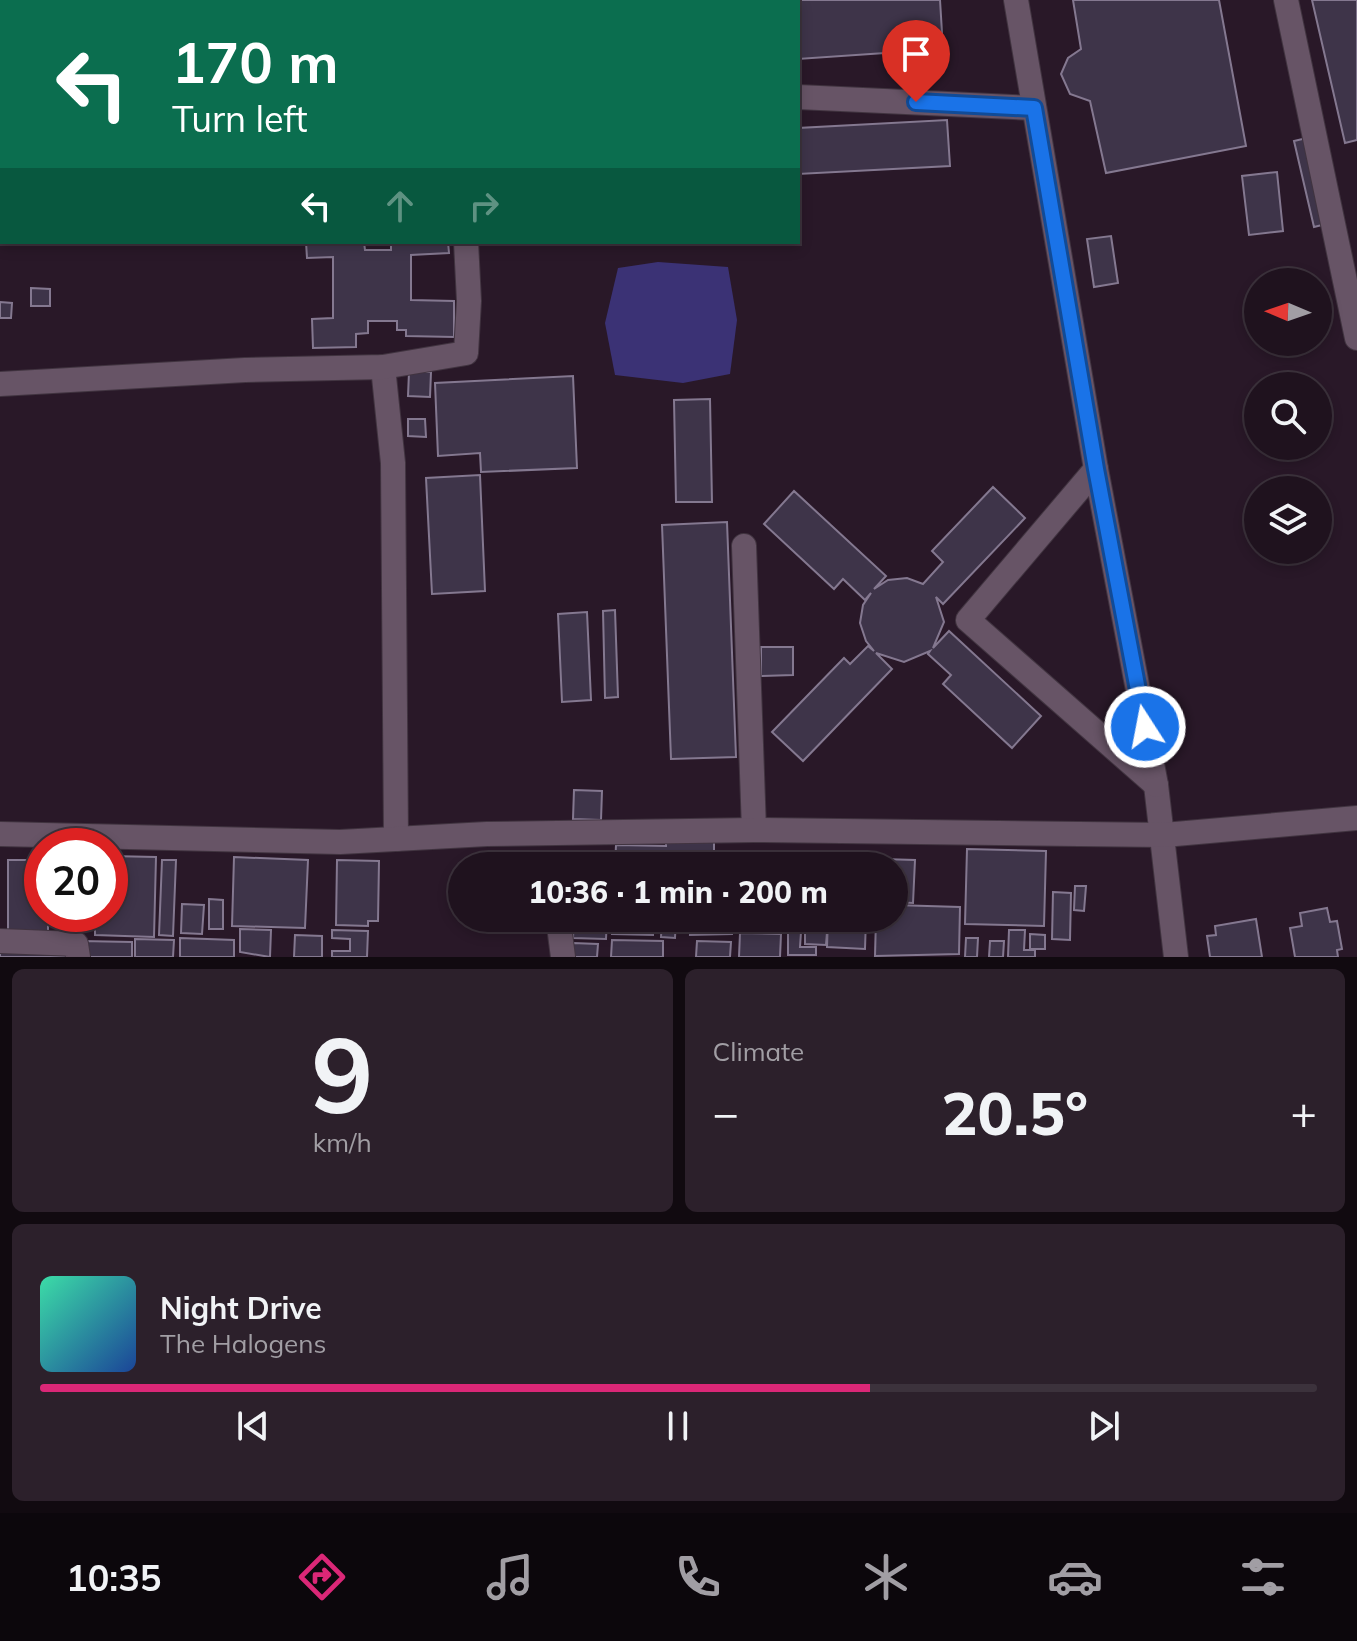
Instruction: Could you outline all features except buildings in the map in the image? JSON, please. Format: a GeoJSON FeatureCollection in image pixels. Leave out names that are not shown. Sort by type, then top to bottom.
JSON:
{"type":"FeatureCollection","features":[{"type":"Feature","properties":{"kind":"street"},"geometry":{"type":"LineString","coordinates":[[1016,0],[1096,469],[1156,785],[1176,957]]}},
{"type":"Feature","properties":{"kind":"street"},"geometry":{"type":"LineString","coordinates":[[1286,0],[1357,338]]}},
{"type":"Feature","properties":{"kind":"street"},"geometry":{"type":"LineString","coordinates":[[800,97],[1034,108]]}},
{"type":"Feature","properties":{"kind":"street"},"geometry":{"type":"LineString","coordinates":[[0,384],[383,367],[466,353],[469,301],[466,244]]}},
{"type":"Feature","properties":{"kind":"street"},"geometry":{"type":"LineString","coordinates":[[383,367],[393,463],[396,839]]}},
{"type":"Feature","properties":{"kind":"street"},"geometry":{"type":"LineString","coordinates":[[1096,469],[968,620],[1156,785]]}},
{"type":"Feature","properties":{"kind":"street"},"geometry":{"type":"LineString","coordinates":[[744,546],[754,830]]}},
{"type":"Feature","properties":{"kind":"street"},"geometry":{"type":"LineString","coordinates":[[0,834],[325,842],[754,830],[1164,835],[1357,818]]}},
{"type":"Feature","properties":{"kind":"street"},"geometry":{"type":"LineString","coordinates":[[560,932],[563,957]]}},
{"type":"Feature","properties":{"kind":"street"},"geometry":{"type":"LineString","coordinates":[[0,941],[76,944],[78,957]]}},
{"type":"Feature","properties":{"kind":"shaded area"},"geometry":{"type":"Polygon","coordinates":[[[658,262],[728,267],[737,320],[730,374],[683,383],[615,375],[605,323],[618,268],[658,262]]]}},
{"type":"Feature","properties":{"kind":"route"},"geometry":{"type":"LineString","coordinates":[[916,102],[1034,108],[1096,469],[1145,727]]}}]}
